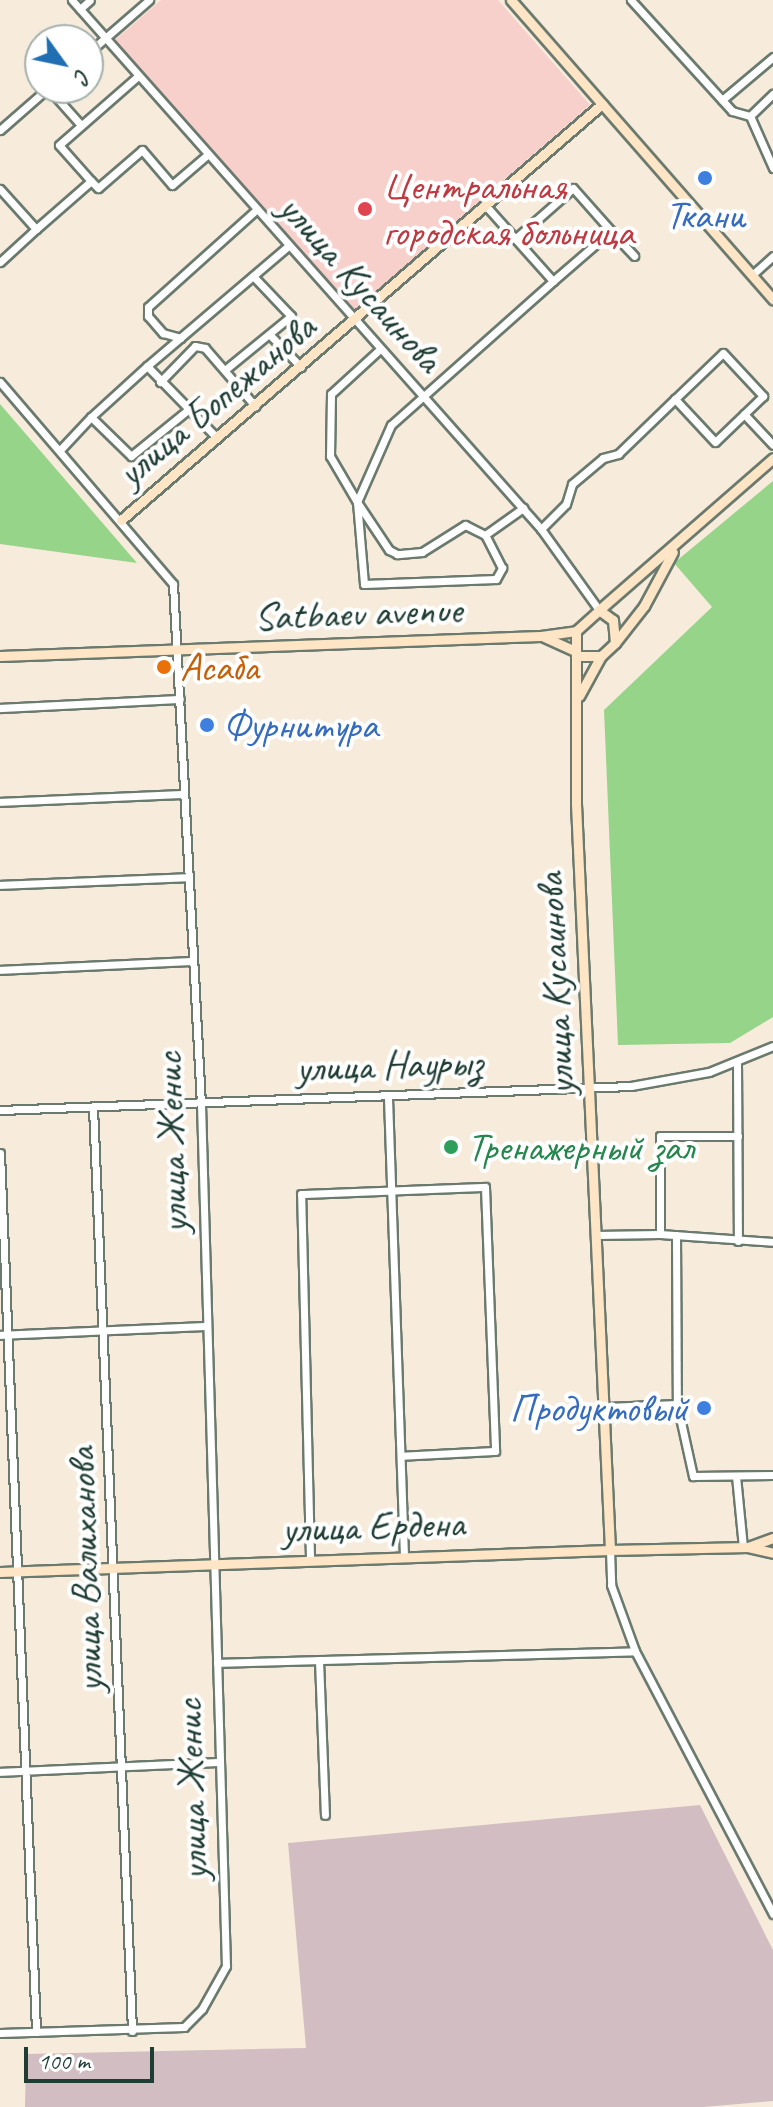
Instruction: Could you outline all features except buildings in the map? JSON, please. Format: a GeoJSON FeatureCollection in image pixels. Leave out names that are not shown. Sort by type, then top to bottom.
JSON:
{"type":"FeatureCollection","features":[{"type":"Feature","properties":{"kind":"street","name":"улица Кусаинова"},"geometry":{"type":"LineString","coordinates":[[72,0],[354,322],[523,508],[599,610]]}},
{"type":"Feature","properties":{"kind":"street"},"geometry":{"type":"LineString","coordinates":[[80,9],[90,0]]}},
{"type":"Feature","properties":{"kind":"street"},"geometry":{"type":"LineString","coordinates":[[105,39],[149,0]]}},
{"type":"Feature","properties":{"kind":"street"},"geometry":{"type":"LineString","coordinates":[[511,0],[773,299]]}},
{"type":"Feature","properties":{"kind":"street"},"geometry":{"type":"LineString","coordinates":[[631,0],[740,117],[750,116],[773,94]]}},
{"type":"Feature","properties":{"kind":"street"},"geometry":{"type":"LineString","coordinates":[[722,100],[773,57]]}},
{"type":"Feature","properties":{"kind":"street"},"geometry":{"type":"LineString","coordinates":[[138,76],[59,145],[98,188],[142,150],[172,185],[207,155]]}},
{"type":"Feature","properties":{"kind":"street"},"geometry":{"type":"LineString","coordinates":[[766,101],[773,108]]}},
{"type":"Feature","properties":{"kind":"street"},"geometry":{"type":"LineString","coordinates":[[0,130],[30,104]]}},
{"type":"Feature","properties":{"kind":"street"},"geometry":{"type":"LineString","coordinates":[[62,104],[81,125]]}},
{"type":"Feature","properties":{"kind":"street","name":"улица Бопежанова"},"geometry":{"type":"LineString","coordinates":[[121,520],[354,322],[602,104]]}},
{"type":"Feature","properties":{"kind":"street"},"geometry":{"type":"LineString","coordinates":[[750,116],[773,168]]}},
{"type":"Feature","properties":{"kind":"street"},"geometry":{"type":"LineString","coordinates":[[0,262],[91,181]]}},
{"type":"Feature","properties":{"kind":"street"},"geometry":{"type":"LineString","coordinates":[[515,239],[573,188],[634,256]]}},
{"type":"Feature","properties":{"kind":"street"},"geometry":{"type":"LineString","coordinates":[[0,189],[36,229]]}},
{"type":"Feature","properties":{"kind":"street"},"geometry":{"type":"LineString","coordinates":[[486,206],[553,281]]}},
{"type":"Feature","properties":{"kind":"street"},"geometry":{"type":"LineString","coordinates":[[180,338],[163,333],[145,312],[256,210]]}},
{"type":"Feature","properties":{"kind":"street"},"geometry":{"type":"LineString","coordinates":[[379,350],[331,394],[330,456],[357,502],[389,550],[397,554],[422,552],[465,525],[485,535],[502,568],[496,579],[371,586],[360,578],[357,502],[391,425],[611,231]]}},
{"type":"Feature","properties":{"kind":"street"},"geometry":{"type":"LineString","coordinates":[[60,450],[147,366],[288,246]]}},
{"type":"Feature","properties":{"kind":"street"},"geometry":{"type":"LineString","coordinates":[[752,275],[773,256]]}},
{"type":"Feature","properties":{"kind":"street"},"geometry":{"type":"LineString","coordinates":[[226,369],[271,336],[291,312],[253,276]]}},
{"type":"Feature","properties":{"kind":"street"},"geometry":{"type":"LineString","coordinates":[[271,336],[301,367]]}},
{"type":"Feature","properties":{"kind":"street"},"geometry":{"type":"LineString","coordinates":[[160,382],[195,346],[213,352],[255,406]]}},
{"type":"Feature","properties":{"kind":"street"},"geometry":{"type":"LineString","coordinates":[[541,529],[566,504],[572,484],[603,458],[618,454],[675,399],[723,353],[763,396],[715,442],[675,399]]}},
{"type":"Feature","properties":{"kind":"street"},"geometry":{"type":"LineString","coordinates":[[147,366],[217,438]]}},
{"type":"Feature","properties":{"kind":"street","name":"улица Женис"},"geometry":{"type":"LineString","coordinates":[[0,382],[173,584],[201,1104],[226,1966],[202,2009],[184,2027],[132,2031]]}},
{"type":"Feature","properties":{"kind":"street"},"geometry":{"type":"LineString","coordinates":[[91,417],[131,456],[189,409]]}},
{"type":"Feature","properties":{"kind":"street"},"geometry":{"type":"LineString","coordinates":[[744,414],[773,445]]}},
{"type":"Feature","properties":{"kind":"street"},"geometry":{"type":"LineString","coordinates":[[576,631],[773,458]]}},
{"type":"Feature","properties":{"kind":"street"},"geometry":{"type":"LineString","coordinates":[[485,535],[523,508]]}},
{"type":"Feature","properties":{"kind":"street"},"geometry":{"type":"LineString","coordinates":[[576,703],[601,656],[644,606],[677,545]]}},
{"type":"Feature","properties":{"kind":"street"},"geometry":{"type":"LineString","coordinates":[[599,610],[613,620],[615,643]]}},
{"type":"Feature","properties":{"kind":"street","name":"улица Кусаинова"},"geometry":{"type":"LineString","coordinates":[[576,631],[576,804],[607,1407],[610,1550]]}},
{"type":"Feature","properties":{"kind":"street","name":"Satbaev avenue"},"geometry":{"type":"LineString","coordinates":[[0,656],[541,636],[576,631]]}},
{"type":"Feature","properties":{"kind":"street"},"geometry":{"type":"LineString","coordinates":[[541,636],[574,653],[601,656]]}},
{"type":"Feature","properties":{"kind":"street"},"geometry":{"type":"LineString","coordinates":[[0,708],[180,699]]}},
{"type":"Feature","properties":{"kind":"street"},"geometry":{"type":"LineString","coordinates":[[0,802],[184,794]]}},
{"type":"Feature","properties":{"kind":"street"},"geometry":{"type":"LineString","coordinates":[[0,885],[189,877]]}},
{"type":"Feature","properties":{"kind":"street"},"geometry":{"type":"LineString","coordinates":[[0,970],[193,961]]}},
{"type":"Feature","properties":{"kind":"street","name":"улица Наурыз"},"geometry":{"type":"LineString","coordinates":[[0,1110],[388,1098],[668,1082],[737,1062],[773,1046]]}},
{"type":"Feature","properties":{"kind":"street"},"geometry":{"type":"LineString","coordinates":[[737,1062],[738,1241]]}},
{"type":"Feature","properties":{"kind":"street"},"geometry":{"type":"LineString","coordinates":[[388,1098],[404,1556]]}},
{"type":"Feature","properties":{"kind":"street","name":"улица Валиханова"},"geometry":{"type":"LineString","coordinates":[[93,1107],[115,1566],[132,2031]]}},
{"type":"Feature","properties":{"kind":"street"},"geometry":{"type":"LineString","coordinates":[[660,1234],[660,1136],[738,1136]]}},
{"type":"Feature","properties":{"kind":"street"},"geometry":{"type":"LineString","coordinates":[[0,1153],[3,1335],[17,1571],[36,2032]]}},
{"type":"Feature","properties":{"kind":"street"},"geometry":{"type":"LineString","coordinates":[[310,1557],[301,1194],[486,1190],[496,1448],[401,1456]]}},
{"type":"Feature","properties":{"kind":"street"},"geometry":{"type":"LineString","coordinates":[[596,1235],[660,1234],[773,1242]]}},
{"type":"Feature","properties":{"kind":"street"},"geometry":{"type":"LineString","coordinates":[[676,1235],[677,1404],[688,1471],[698,1478],[773,1475]]}},
{"type":"Feature","properties":{"kind":"street"},"geometry":{"type":"LineString","coordinates":[[3,1335],[207,1326]]}},
{"type":"Feature","properties":{"kind":"street"},"geometry":{"type":"LineString","coordinates":[[607,1407],[677,1404]]}},
{"type":"Feature","properties":{"kind":"street"},"geometry":{"type":"LineString","coordinates":[[736,1476],[745,1547]]}},
{"type":"Feature","properties":{"kind":"street","name":"улица Ердена"},"geometry":{"type":"LineString","coordinates":[[745,1547],[773,1538]]}},
{"type":"Feature","properties":{"kind":"street","name":"улица Ердена"},"geometry":{"type":"LineString","coordinates":[[0,1572],[310,1557],[745,1547],[773,1553]]}},
{"type":"Feature","properties":{"kind":"street"},"geometry":{"type":"LineString","coordinates":[[610,1550],[611,1585],[635,1651],[773,1914]]}},
{"type":"Feature","properties":{"kind":"street"},"geometry":{"type":"LineString","coordinates":[[217,1663],[635,1651]]}},
{"type":"Feature","properties":{"kind":"street"},"geometry":{"type":"LineString","coordinates":[[319,1660],[325,1815]]}},
{"type":"Feature","properties":{"kind":"street"},"geometry":{"type":"LineString","coordinates":[[0,1772],[220,1762]]}},
{"type":"Feature","properties":{"kind":"street"},"geometry":{"type":"LineString","coordinates":[[0,2033],[132,2031]]}},
{"type":"Feature","properties":{"kind":"shaded area","name":"Центральная городская больница"},"geometry":{"type":"Polygon","coordinates":[[[161,0],[498,0],[590,105],[351,313],[114,41],[161,0]]]}},
{"type":"Feature","properties":{"kind":"shaded area"},"geometry":{"type":"Polygon","coordinates":[[[700,1805],[773,1950],[773,2101],[704,2107],[25,2107],[26,2054],[306,2048],[288,1843],[700,1805]]]}},
{"type":"Feature","properties":{"kind":"green space"},"geometry":{"type":"Polygon","coordinates":[[[0,404],[137,563],[0,544],[0,404]]]}},
{"type":"Feature","properties":{"kind":"green space"},"geometry":{"type":"Polygon","coordinates":[[[773,481],[773,1017],[730,1043],[618,1045],[604,710],[712,607],[674,563],[773,481]]]}},
{"type":"Feature","properties":{"kind":"place","name":"Ткани"},"geometry":{"type":"Point","coordinates":[705,178]}},
{"type":"Feature","properties":{"kind":"place","name":"Центральная городская больница"},"geometry":{"type":"Point","coordinates":[365,209]}},
{"type":"Feature","properties":{"kind":"place","name":"Асаба"},"geometry":{"type":"Point","coordinates":[164,667]}},
{"type":"Feature","properties":{"kind":"place","name":"Фурнитура"},"geometry":{"type":"Point","coordinates":[207,725]}},
{"type":"Feature","properties":{"kind":"place","name":"Тренажерный зал"},"geometry":{"type":"Point","coordinates":[451,1147]}},
{"type":"Feature","properties":{"kind":"place","name":"Продуктовый"},"geometry":{"type":"Point","coordinates":[704,1408]}}]}
